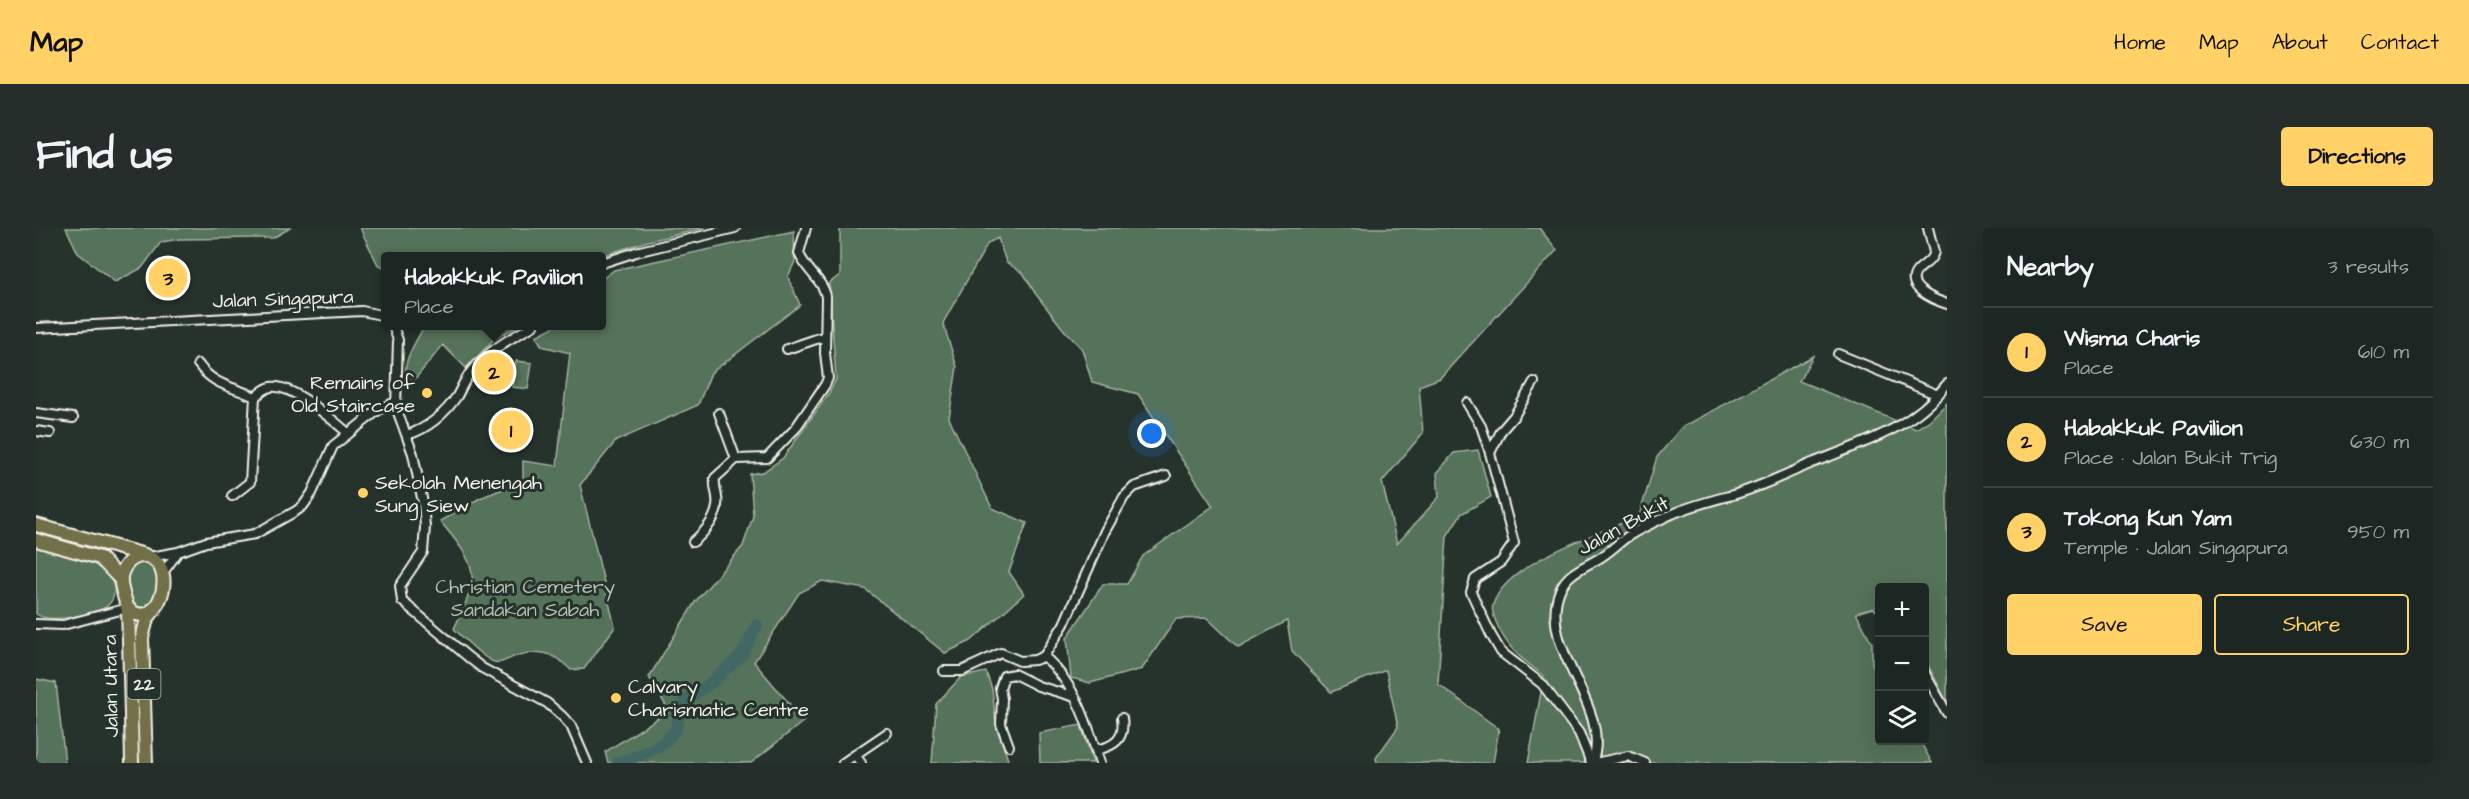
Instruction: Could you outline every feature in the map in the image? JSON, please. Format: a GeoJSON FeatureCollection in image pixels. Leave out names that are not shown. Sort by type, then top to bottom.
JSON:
{"type":"FeatureCollection","features":[{"type":"Feature","properties":{"kind":"highway"},"geometry":{"type":"LineString","coordinates":[[36,525],[150,557],[158,564],[162,574]]}},
{"type":"Feature","properties":{"kind":"highway","name":"22"},"geometry":{"type":"LineString","coordinates":[[36,540],[100,558],[121,580],[128,608]]}},
{"type":"Feature","properties":{"kind":"highway"},"geometry":{"type":"LineString","coordinates":[[121,580],[124,568],[132,559],[138,556],[150,557]]}},
{"type":"Feature","properties":{"kind":"highway","name":"22"},"geometry":{"type":"LineString","coordinates":[[154,609],[162,595],[162,574]]}},
{"type":"Feature","properties":{"kind":"highway"},"geometry":{"type":"LineString","coordinates":[[128,608],[133,613],[142,615],[154,609]]}},
{"type":"Feature","properties":{"kind":"highway","name":"Jalan Utara"},"geometry":{"type":"LineString","coordinates":[[128,608],[132,763]]}},
{"type":"Feature","properties":{"kind":"highway","name":"Jalan Utara"},"geometry":{"type":"LineString","coordinates":[[146,763],[142,638],[147,619],[154,609]]}},
{"type":"Feature","properties":{"kind":"street"},"geometry":{"type":"LineString","coordinates":[[606,262],[636,252],[735,228]]}},
{"type":"Feature","properties":{"kind":"street"},"geometry":{"type":"LineString","coordinates":[[693,542],[704,533],[718,507],[715,478],[736,459],[767,458],[795,429],[828,378],[825,290],[806,268],[799,253],[806,228]]}},
{"type":"Feature","properties":{"kind":"street"},"geometry":{"type":"LineString","coordinates":[[1928,228],[1934,252],[1929,262],[1917,271],[1914,278],[1925,295],[1947,304]]}},
{"type":"Feature","properties":{"kind":"street","name":"Jalan Singapura"},"geometry":{"type":"LineString","coordinates":[[36,328],[362,311],[381,315]]}},
{"type":"Feature","properties":{"kind":"street"},"geometry":{"type":"LineString","coordinates":[[395,330],[398,339],[395,402],[423,503],[425,542],[423,552],[400,586],[402,601],[418,617],[482,668],[547,703],[555,710],[571,726],[587,763]]}},
{"type":"Feature","properties":{"kind":"street"},"geometry":{"type":"LineString","coordinates":[[406,435],[422,429],[444,412],[451,405],[470,372],[493,349],[527,330]]}},
{"type":"Feature","properties":{"kind":"street"},"geometry":{"type":"LineString","coordinates":[[787,349],[825,336]]}},
{"type":"Feature","properties":{"kind":"street"},"geometry":{"type":"LineString","coordinates":[[1838,354],[1938,395]]}},
{"type":"Feature","properties":{"kind":"street"},"geometry":{"type":"LineString","coordinates":[[198,364],[213,381],[255,397]]}},
{"type":"Feature","properties":{"kind":"street"},"geometry":{"type":"LineString","coordinates":[[1490,453],[1501,431],[1514,416],[1534,382]]}},
{"type":"Feature","properties":{"kind":"street","name":"Jalan Bukit"},"geometry":{"type":"LineString","coordinates":[[1593,763],[1596,732],[1567,660],[1557,620],[1558,597],[1561,587],[1569,577],[1627,538],[1658,521],[1878,438],[1912,419],[1947,384]]}},
{"type":"Feature","properties":{"kind":"street"},"geometry":{"type":"LineString","coordinates":[[255,397],[270,387],[289,390],[348,433]]}},
{"type":"Feature","properties":{"kind":"street"},"geometry":{"type":"LineString","coordinates":[[232,496],[248,486],[251,477],[255,397]]}},
{"type":"Feature","properties":{"kind":"street"},"geometry":{"type":"LineString","coordinates":[[150,557],[178,552],[206,542],[255,534],[303,506],[312,493],[330,451],[348,433],[384,406],[395,402]]}},
{"type":"Feature","properties":{"kind":"street"},"geometry":{"type":"LineString","coordinates":[[1467,403],[1481,426],[1514,543],[1501,562],[1475,579],[1472,586],[1472,598],[1501,652],[1542,684],[1579,734],[1593,763],[1628,756],[1645,763]]}},
{"type":"Feature","properties":{"kind":"street"},"geometry":{"type":"LineString","coordinates":[[36,413],[73,418]]}},
{"type":"Feature","properties":{"kind":"street"},"geometry":{"type":"LineString","coordinates":[[719,413],[736,459]]}},
{"type":"Feature","properties":{"kind":"street"},"geometry":{"type":"LineString","coordinates":[[36,431],[50,433]]}},
{"type":"Feature","properties":{"kind":"street"},"geometry":{"type":"LineString","coordinates":[[944,671],[962,671],[1001,653],[1020,662],[1044,656],[1064,624],[1105,531],[1124,496],[1134,488],[1166,476]]}},
{"type":"Feature","properties":{"kind":"street"},"geometry":{"type":"LineString","coordinates":[[162,574],[178,552]]}},
{"type":"Feature","properties":{"kind":"street"},"geometry":{"type":"LineString","coordinates":[[36,632],[39,625],[63,625],[128,608]]}},
{"type":"Feature","properties":{"kind":"street"},"geometry":{"type":"LineString","coordinates":[[1044,656],[1071,686],[1085,716],[1100,763]]}},
{"type":"Feature","properties":{"kind":"street"},"geometry":{"type":"LineString","coordinates":[[1009,746],[1001,724],[1000,688],[1001,679],[1004,676],[1014,674],[1038,686],[1075,697]]}},
{"type":"Feature","properties":{"kind":"street"},"geometry":{"type":"LineString","coordinates":[[1929,681],[1947,713]]}},
{"type":"Feature","properties":{"kind":"street"},"geometry":{"type":"LineString","coordinates":[[1096,750],[1115,745],[1123,729],[1122,718]]}},
{"type":"Feature","properties":{"kind":"street"},"geometry":{"type":"LineString","coordinates":[[843,763],[887,733]]}},
{"type":"Feature","properties":{"kind":"street"},"geometry":{"type":"LineString","coordinates":[[855,755],[861,763]]}},
{"type":"Feature","properties":{"kind":"green space"},"geometry":{"type":"Polygon","coordinates":[[[66,228],[290,228],[273,238],[180,239],[161,242],[142,268],[115,282],[78,253],[66,228]]]}},
{"type":"Feature","properties":{"kind":"green space"},"geometry":{"type":"Polygon","coordinates":[[[360,228],[705,228],[648,241],[606,254],[606,252],[381,252],[381,266],[378,265],[360,228]]]}},
{"type":"Feature","properties":{"kind":"green space"},"geometry":{"type":"Polygon","coordinates":[[[840,228],[1539,228],[1557,250],[1440,378],[1419,386],[1423,433],[1382,482],[1397,544],[1439,497],[1437,473],[1454,453],[1478,450],[1491,497],[1461,514],[1447,536],[1438,684],[1499,729],[1493,763],[1377,763],[1376,758],[1398,727],[1386,670],[1331,692],[1292,651],[1287,621],[1238,647],[1207,618],[1176,619],[1142,669],[1090,683],[1071,678],[1067,638],[1103,584],[1127,584],[1143,556],[1213,506],[1138,394],[1092,382],[1082,349],[1035,293],[1024,274],[1006,262],[998,238],[988,243],[943,323],[957,367],[949,418],[992,508],[1027,523],[1009,572],[1024,594],[971,641],[945,653],[865,589],[822,581],[799,593],[754,662],[804,721],[751,763],[608,763],[605,752],[669,711],[649,677],[695,602],[743,546],[753,516],[750,474],[763,472],[783,458],[829,393],[836,379],[829,283],[840,275],[840,228]]]}},
{"type":"Feature","properties":{"kind":"green space","name":"Christian Cemetery Sandakan Sabah"},"geometry":{"type":"Polygon","coordinates":[[[794,231],[795,261],[788,277],[800,305],[711,373],[698,405],[616,441],[580,485],[615,627],[584,669],[571,670],[558,659],[540,653],[525,654],[494,662],[484,657],[454,629],[469,594],[472,574],[464,553],[440,521],[480,498],[523,481],[523,461],[557,466],[570,353],[542,346],[536,336],[547,330],[606,330],[606,276],[614,270],[794,231]]]}},
{"type":"Feature","properties":{"kind":"green space"},"geometry":{"type":"Polygon","coordinates":[[[422,330],[510,330],[495,338],[466,368],[443,345],[410,385],[406,370],[413,347],[422,330]]]}},
{"type":"Feature","properties":{"kind":"green space"},"geometry":{"type":"Polygon","coordinates":[[[1813,356],[1799,381],[1916,429],[1929,421],[1947,403],[1947,702],[1929,667],[1929,583],[1875,583],[1875,610],[1873,608],[1856,613],[1872,643],[1872,664],[1875,668],[1875,745],[1922,745],[1932,763],[1528,763],[1544,676],[1516,653],[1505,639],[1494,618],[1493,605],[1501,590],[1534,562],[1579,540],[1639,516],[1657,457],[1681,428],[1813,356]]]}},
{"type":"Feature","properties":{"kind":"green space"},"geometry":{"type":"Polygon","coordinates":[[[516,361],[532,363],[528,389],[512,387],[516,361]]]}},
{"type":"Feature","properties":{"kind":"green space"},"geometry":{"type":"Polygon","coordinates":[[[36,546],[76,556],[100,568],[113,584],[113,598],[105,607],[80,616],[50,618],[36,614],[36,546]]]}},
{"type":"Feature","properties":{"kind":"green space"},"geometry":{"type":"Polygon","coordinates":[[[143,560],[150,562],[159,580],[156,601],[143,610],[131,600],[127,584],[130,569],[143,560]]]}},
{"type":"Feature","properties":{"kind":"green space"},"geometry":{"type":"Polygon","coordinates":[[[986,672],[992,689],[996,724],[1009,763],[932,763],[936,704],[961,677],[986,672]]]}},
{"type":"Feature","properties":{"kind":"green space"},"geometry":{"type":"Polygon","coordinates":[[[36,679],[56,683],[65,763],[36,763],[36,679]]]}},
{"type":"Feature","properties":{"kind":"green space"},"geometry":{"type":"Polygon","coordinates":[[[1081,725],[1093,763],[1040,763],[1039,733],[1081,725]]]}},
{"type":"Feature","properties":{"kind":"waterway"},"geometry":{"type":"LineString","coordinates":[[618,763],[648,752],[664,743],[675,730],[685,700],[706,687],[742,655],[757,625]]}},
{"type":"Feature","properties":{"kind":"place","name":"Tokong Kun Yam"},"geometry":{"type":"Point","coordinates":[168,278]}},
{"type":"Feature","properties":{"kind":"place","name":"Habakkuk Pavilion"},"geometry":{"type":"Point","coordinates":[494,372]}},
{"type":"Feature","properties":{"kind":"place","name":"Remains of Old Staircase"},"geometry":{"type":"Point","coordinates":[427,393]}},
{"type":"Feature","properties":{"kind":"place","name":"Wisma Charis"},"geometry":{"type":"Point","coordinates":[511,430]}},
{"type":"Feature","properties":{"kind":"place","name":"Sekolah Menengah Sung Siew"},"geometry":{"type":"Point","coordinates":[363,493]}},
{"type":"Feature","properties":{"kind":"place","name":"Calvary Charismatic Centre"},"geometry":{"type":"Point","coordinates":[616,698]}}]}
